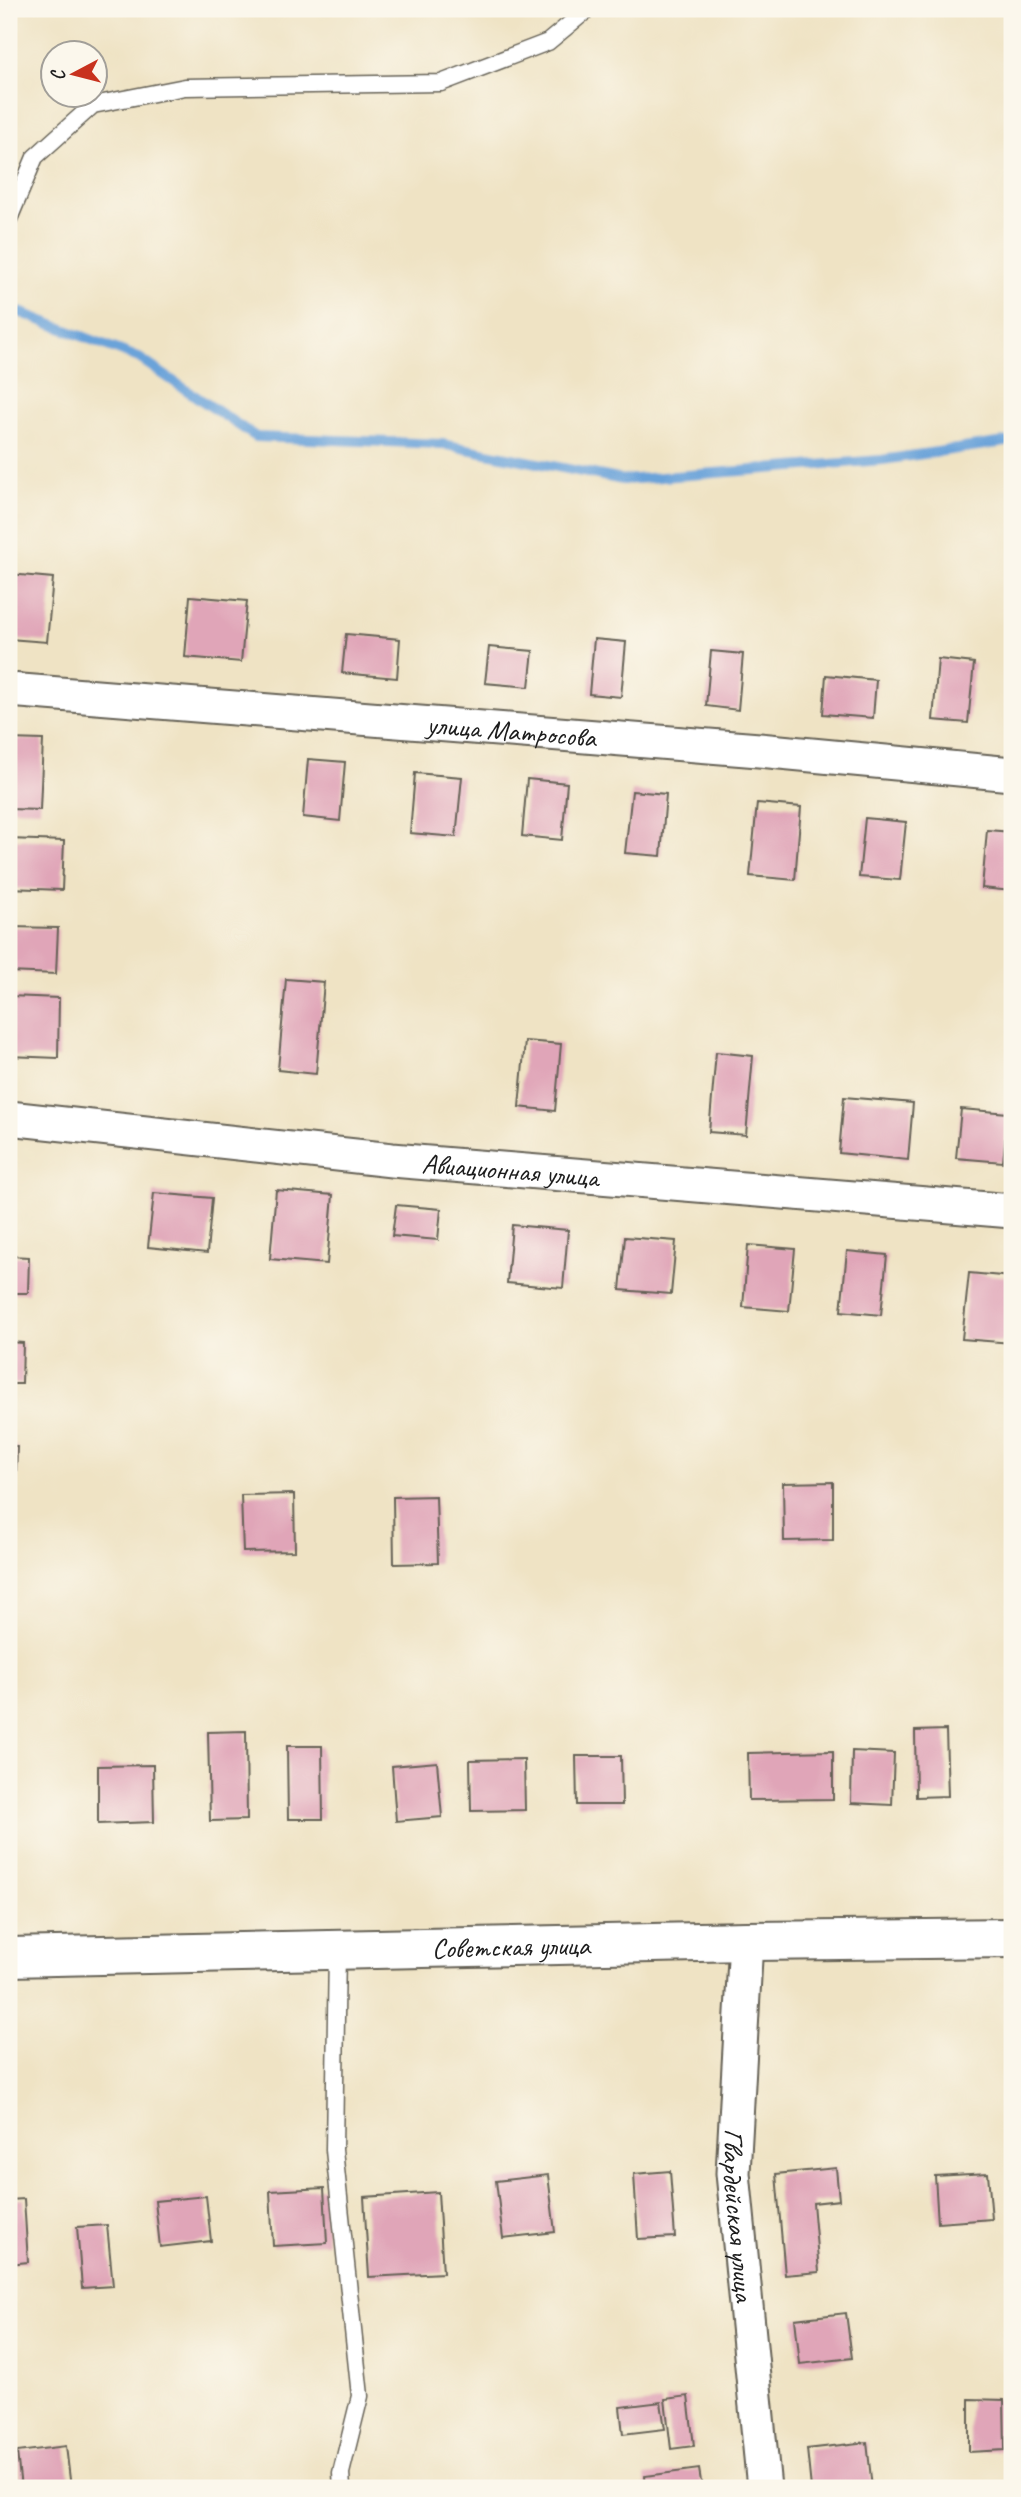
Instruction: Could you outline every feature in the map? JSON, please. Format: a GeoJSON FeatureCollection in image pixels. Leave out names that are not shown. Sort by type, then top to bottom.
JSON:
{"type":"FeatureCollection","features":[{"type":"Feature","properties":{"kind":"main road","name":"Советская улица"},"geometry":{"type":"LineString","coordinates":[[9,1957],[1012,1938]]}},
{"type":"Feature","properties":{"kind":"street","name":"улица Матросова"},"geometry":{"type":"LineString","coordinates":[[9,690],[745,748],[1012,774]]}},
{"type":"Feature","properties":{"kind":"street","name":"Авиационная улица"},"geometry":{"type":"LineString","coordinates":[[9,1118],[392,1160],[1012,1211]]}},
{"type":"Feature","properties":{"kind":"street","name":"Гвардейская улица"},"geometry":{"type":"LineString","coordinates":[[746,1941],[733,2173],[764,2488]]}},
{"type":"Feature","properties":{"kind":"lane"},"geometry":{"type":"LineString","coordinates":[[9,219],[35,157],[93,105],[185,87],[441,83],[548,42],[588,9]]}},
{"type":"Feature","properties":{"kind":"lane"},"geometry":{"type":"LineString","coordinates":[[337,1950],[334,2150],[360,2396],[341,2473],[342,2488]]}},
{"type":"Feature","properties":{"kind":"building"},"geometry":{"type":"Polygon","coordinates":[[[9,574],[53,578],[47,642],[9,639],[9,574]]]}},
{"type":"Feature","properties":{"kind":"building"},"geometry":{"type":"Polygon","coordinates":[[[190,596],[247,601],[241,662],[185,657],[190,596]]]}},
{"type":"Feature","properties":{"kind":"building"},"geometry":{"type":"Polygon","coordinates":[[[346,634],[400,639],[397,678],[342,673],[346,634]]]}},
{"type":"Feature","properties":{"kind":"building"},"geometry":{"type":"Polygon","coordinates":[[[594,639],[626,642],[621,697],[589,694],[594,639]]]}},
{"type":"Feature","properties":{"kind":"building"},"geometry":{"type":"Polygon","coordinates":[[[489,647],[533,651],[529,687],[485,683],[489,647]]]}},
{"type":"Feature","properties":{"kind":"building"},"geometry":{"type":"Polygon","coordinates":[[[711,651],[743,654],[738,710],[706,706],[711,651]]]}},
{"type":"Feature","properties":{"kind":"building"},"geometry":{"type":"Polygon","coordinates":[[[938,659],[974,663],[968,723],[933,720],[938,659]]]}},
{"type":"Feature","properties":{"kind":"building"},"geometry":{"type":"Polygon","coordinates":[[[826,675],[876,680],[873,718],[823,714],[826,675]]]}},
{"type":"Feature","properties":{"kind":"building"},"geometry":{"type":"Polygon","coordinates":[[[9,739],[43,740],[40,810],[9,809],[9,739]]]}},
{"type":"Feature","properties":{"kind":"building"},"geometry":{"type":"Polygon","coordinates":[[[308,759],[345,762],[340,821],[303,817],[308,759]]]}},
{"type":"Feature","properties":{"kind":"building"},"geometry":{"type":"Polygon","coordinates":[[[415,773],[462,777],[456,837],[410,833],[415,773]]]}},
{"type":"Feature","properties":{"kind":"building"},"geometry":{"type":"Polygon","coordinates":[[[527,779],[567,783],[562,840],[522,836],[527,779]]]}},
{"type":"Feature","properties":{"kind":"building"},"geometry":{"type":"Polygon","coordinates":[[[632,791],[666,794],[661,856],[625,853],[632,791]]]}},
{"type":"Feature","properties":{"kind":"building"},"geometry":{"type":"Polygon","coordinates":[[[757,803],[801,807],[795,880],[750,876],[757,803]]]}},
{"type":"Feature","properties":{"kind":"building"},"geometry":{"type":"Polygon","coordinates":[[[865,818],[906,822],[900,880],[859,877],[865,818]]]}},
{"type":"Feature","properties":{"kind":"building"},"geometry":{"type":"Polygon","coordinates":[[[987,830],[1012,832],[1012,891],[982,888],[987,830]]]}},
{"type":"Feature","properties":{"kind":"building"},"geometry":{"type":"Polygon","coordinates":[[[9,839],[64,841],[62,890],[9,888],[9,839]]]}},
{"type":"Feature","properties":{"kind":"building"},"geometry":{"type":"Polygon","coordinates":[[[10,927],[58,928],[56,974],[9,972],[10,927]]]}},
{"type":"Feature","properties":{"kind":"building"},"geometry":{"type":"Polygon","coordinates":[[[286,979],[324,982],[316,1074],[278,1070],[286,979]]]}},
{"type":"Feature","properties":{"kind":"building"},"geometry":{"type":"Polygon","coordinates":[[[9,996],[59,998],[58,1058],[9,1056],[9,996]]]}},
{"type":"Feature","properties":{"kind":"building"},"geometry":{"type":"Polygon","coordinates":[[[525,1041],[561,1044],[555,1111],[519,1107],[525,1041]]]}},
{"type":"Feature","properties":{"kind":"building"},"geometry":{"type":"Polygon","coordinates":[[[716,1052],[753,1056],[746,1135],[709,1132],[716,1052]]]}},
{"type":"Feature","properties":{"kind":"building"},"geometry":{"type":"Polygon","coordinates":[[[844,1097],[913,1103],[908,1160],[839,1153],[844,1097]]]}},
{"type":"Feature","properties":{"kind":"building"},"geometry":{"type":"Polygon","coordinates":[[[961,1109],[1008,1113],[1003,1162],[956,1158],[961,1109]]]}},
{"type":"Feature","properties":{"kind":"building"},"geometry":{"type":"Polygon","coordinates":[[[276,1190],[333,1195],[327,1264],[270,1259],[276,1190]]]}},
{"type":"Feature","properties":{"kind":"building"},"geometry":{"type":"Polygon","coordinates":[[[154,1193],[212,1198],[207,1253],[148,1247],[154,1193]]]}},
{"type":"Feature","properties":{"kind":"building"},"geometry":{"type":"Polygon","coordinates":[[[396,1205],[441,1209],[438,1240],[392,1236],[396,1205]]]}},
{"type":"Feature","properties":{"kind":"building"},"geometry":{"type":"Polygon","coordinates":[[[512,1225],[568,1230],[563,1288],[507,1283],[512,1225]]]}},
{"type":"Feature","properties":{"kind":"building"},"geometry":{"type":"Polygon","coordinates":[[[625,1237],[676,1241],[671,1294],[620,1290],[625,1237]]]}},
{"type":"Feature","properties":{"kind":"building"},"geometry":{"type":"Polygon","coordinates":[[[748,1245],[795,1249],[789,1311],[743,1307],[748,1245]]]}},
{"type":"Feature","properties":{"kind":"building"},"geometry":{"type":"Polygon","coordinates":[[[847,1251],[887,1255],[881,1315],[841,1311],[847,1251]]]}},
{"type":"Feature","properties":{"kind":"building"},"geometry":{"type":"Polygon","coordinates":[[[9,1256],[29,1257],[28,1293],[9,1293],[9,1256]]]}},
{"type":"Feature","properties":{"kind":"building"},"geometry":{"type":"Polygon","coordinates":[[[969,1273],[1012,1277],[1012,1343],[962,1339],[969,1273]]]}},
{"type":"Feature","properties":{"kind":"building"},"geometry":{"type":"Polygon","coordinates":[[[9,1342],[23,1343],[22,1384],[9,1384],[9,1342]]]}},
{"type":"Feature","properties":{"kind":"building"},"geometry":{"type":"Polygon","coordinates":[[[9,1446],[17,1446],[16,1477],[9,1477],[9,1446]]]}},
{"type":"Feature","properties":{"kind":"building"},"geometry":{"type":"Polygon","coordinates":[[[833,1482],[833,1540],[784,1541],[783,1483],[833,1482]]]}},
{"type":"Feature","properties":{"kind":"building"},"geometry":{"type":"Polygon","coordinates":[[[294,1494],[295,1551],[243,1552],[241,1495],[294,1494]]]}},
{"type":"Feature","properties":{"kind":"building"},"geometry":{"type":"Polygon","coordinates":[[[436,1496],[438,1563],[394,1564],[393,1497],[436,1496]]]}},
{"type":"Feature","properties":{"kind":"building"},"geometry":{"type":"Polygon","coordinates":[[[946,1730],[948,1796],[916,1797],[915,1731],[946,1730]]]}},
{"type":"Feature","properties":{"kind":"building"},"geometry":{"type":"Polygon","coordinates":[[[246,1731],[247,1820],[210,1821],[208,1732],[246,1731]]]}},
{"type":"Feature","properties":{"kind":"building"},"geometry":{"type":"Polygon","coordinates":[[[287,1746],[322,1746],[323,1819],[288,1819],[287,1746]]]}},
{"type":"Feature","properties":{"kind":"building"},"geometry":{"type":"Polygon","coordinates":[[[833,1751],[833,1799],[749,1800],[748,1753],[833,1751]]]}},
{"type":"Feature","properties":{"kind":"building"},"geometry":{"type":"Polygon","coordinates":[[[852,1751],[894,1753],[892,1805],[851,1803],[852,1751]]]}},
{"type":"Feature","properties":{"kind":"building"},"geometry":{"type":"Polygon","coordinates":[[[576,1756],[621,1756],[622,1805],[577,1805],[576,1756]]]}},
{"type":"Feature","properties":{"kind":"building"},"geometry":{"type":"Polygon","coordinates":[[[524,1759],[525,1810],[471,1811],[470,1760],[524,1759]]]}},
{"type":"Feature","properties":{"kind":"building"},"geometry":{"type":"Polygon","coordinates":[[[437,1762],[442,1817],[396,1821],[392,1766],[437,1762]]]}},
{"type":"Feature","properties":{"kind":"building"},"geometry":{"type":"Polygon","coordinates":[[[153,1765],[154,1822],[98,1824],[98,1766],[153,1765]]]}},
{"type":"Feature","properties":{"kind":"building"},"geometry":{"type":"Polygon","coordinates":[[[836,2168],[839,2200],[813,2203],[819,2272],[785,2275],[776,2174],[836,2168]]]}},
{"type":"Feature","properties":{"kind":"building"},"geometry":{"type":"Polygon","coordinates":[[[670,2171],[675,2237],[638,2239],[634,2174],[670,2171]]]}},
{"type":"Feature","properties":{"kind":"building"},"geometry":{"type":"Polygon","coordinates":[[[988,2173],[992,2219],[938,2223],[935,2176],[988,2173]]]}},
{"type":"Feature","properties":{"kind":"building"},"geometry":{"type":"Polygon","coordinates":[[[548,2175],[555,2232],[503,2238],[496,2181],[548,2175]]]}},
{"type":"Feature","properties":{"kind":"building"},"geometry":{"type":"Polygon","coordinates":[[[324,2188],[327,2243],[273,2246],[270,2191],[324,2188]]]}},
{"type":"Feature","properties":{"kind":"building"},"geometry":{"type":"Polygon","coordinates":[[[438,2192],[443,2273],[369,2277],[364,2197],[438,2192]]]}},
{"type":"Feature","properties":{"kind":"building"},"geometry":{"type":"Polygon","coordinates":[[[206,2196],[211,2241],[160,2247],[155,2201],[206,2196]]]}},
{"type":"Feature","properties":{"kind":"building"},"geometry":{"type":"Polygon","coordinates":[[[24,2199],[28,2262],[9,2264],[9,2200],[24,2199]]]}},
{"type":"Feature","properties":{"kind":"building"},"geometry":{"type":"Polygon","coordinates":[[[107,2225],[113,2286],[82,2288],[77,2227],[107,2225]]]}},
{"type":"Feature","properties":{"kind":"building"},"geometry":{"type":"Polygon","coordinates":[[[846,2313],[852,2358],[800,2364],[795,2319],[846,2313]]]}},
{"type":"Feature","properties":{"kind":"building"},"geometry":{"type":"Polygon","coordinates":[[[688,2396],[694,2446],[671,2449],[665,2399],[688,2396]]]}},
{"type":"Feature","properties":{"kind":"building"},"geometry":{"type":"Polygon","coordinates":[[[969,2399],[1004,2400],[1005,2450],[969,2452],[969,2399]]]}},
{"type":"Feature","properties":{"kind":"building"},"geometry":{"type":"Polygon","coordinates":[[[661,2402],[665,2429],[623,2434],[620,2407],[661,2402]]]}},
{"type":"Feature","properties":{"kind":"building"},"geometry":{"type":"Polygon","coordinates":[[[867,2442],[872,2488],[811,2488],[807,2449],[867,2442]]]}},
{"type":"Feature","properties":{"kind":"building"},"geometry":{"type":"Polygon","coordinates":[[[66,2446],[71,2488],[21,2488],[17,2452],[66,2446]]]}},
{"type":"Feature","properties":{"kind":"building"},"geometry":{"type":"Polygon","coordinates":[[[699,2469],[702,2488],[646,2488],[645,2476],[699,2469]]]}},
{"type":"Feature","properties":{"kind":"waterway"},"geometry":{"type":"LineString","coordinates":[[9,308],[139,358],[256,437],[442,444],[623,480],[882,460],[1012,441]]}}]}
